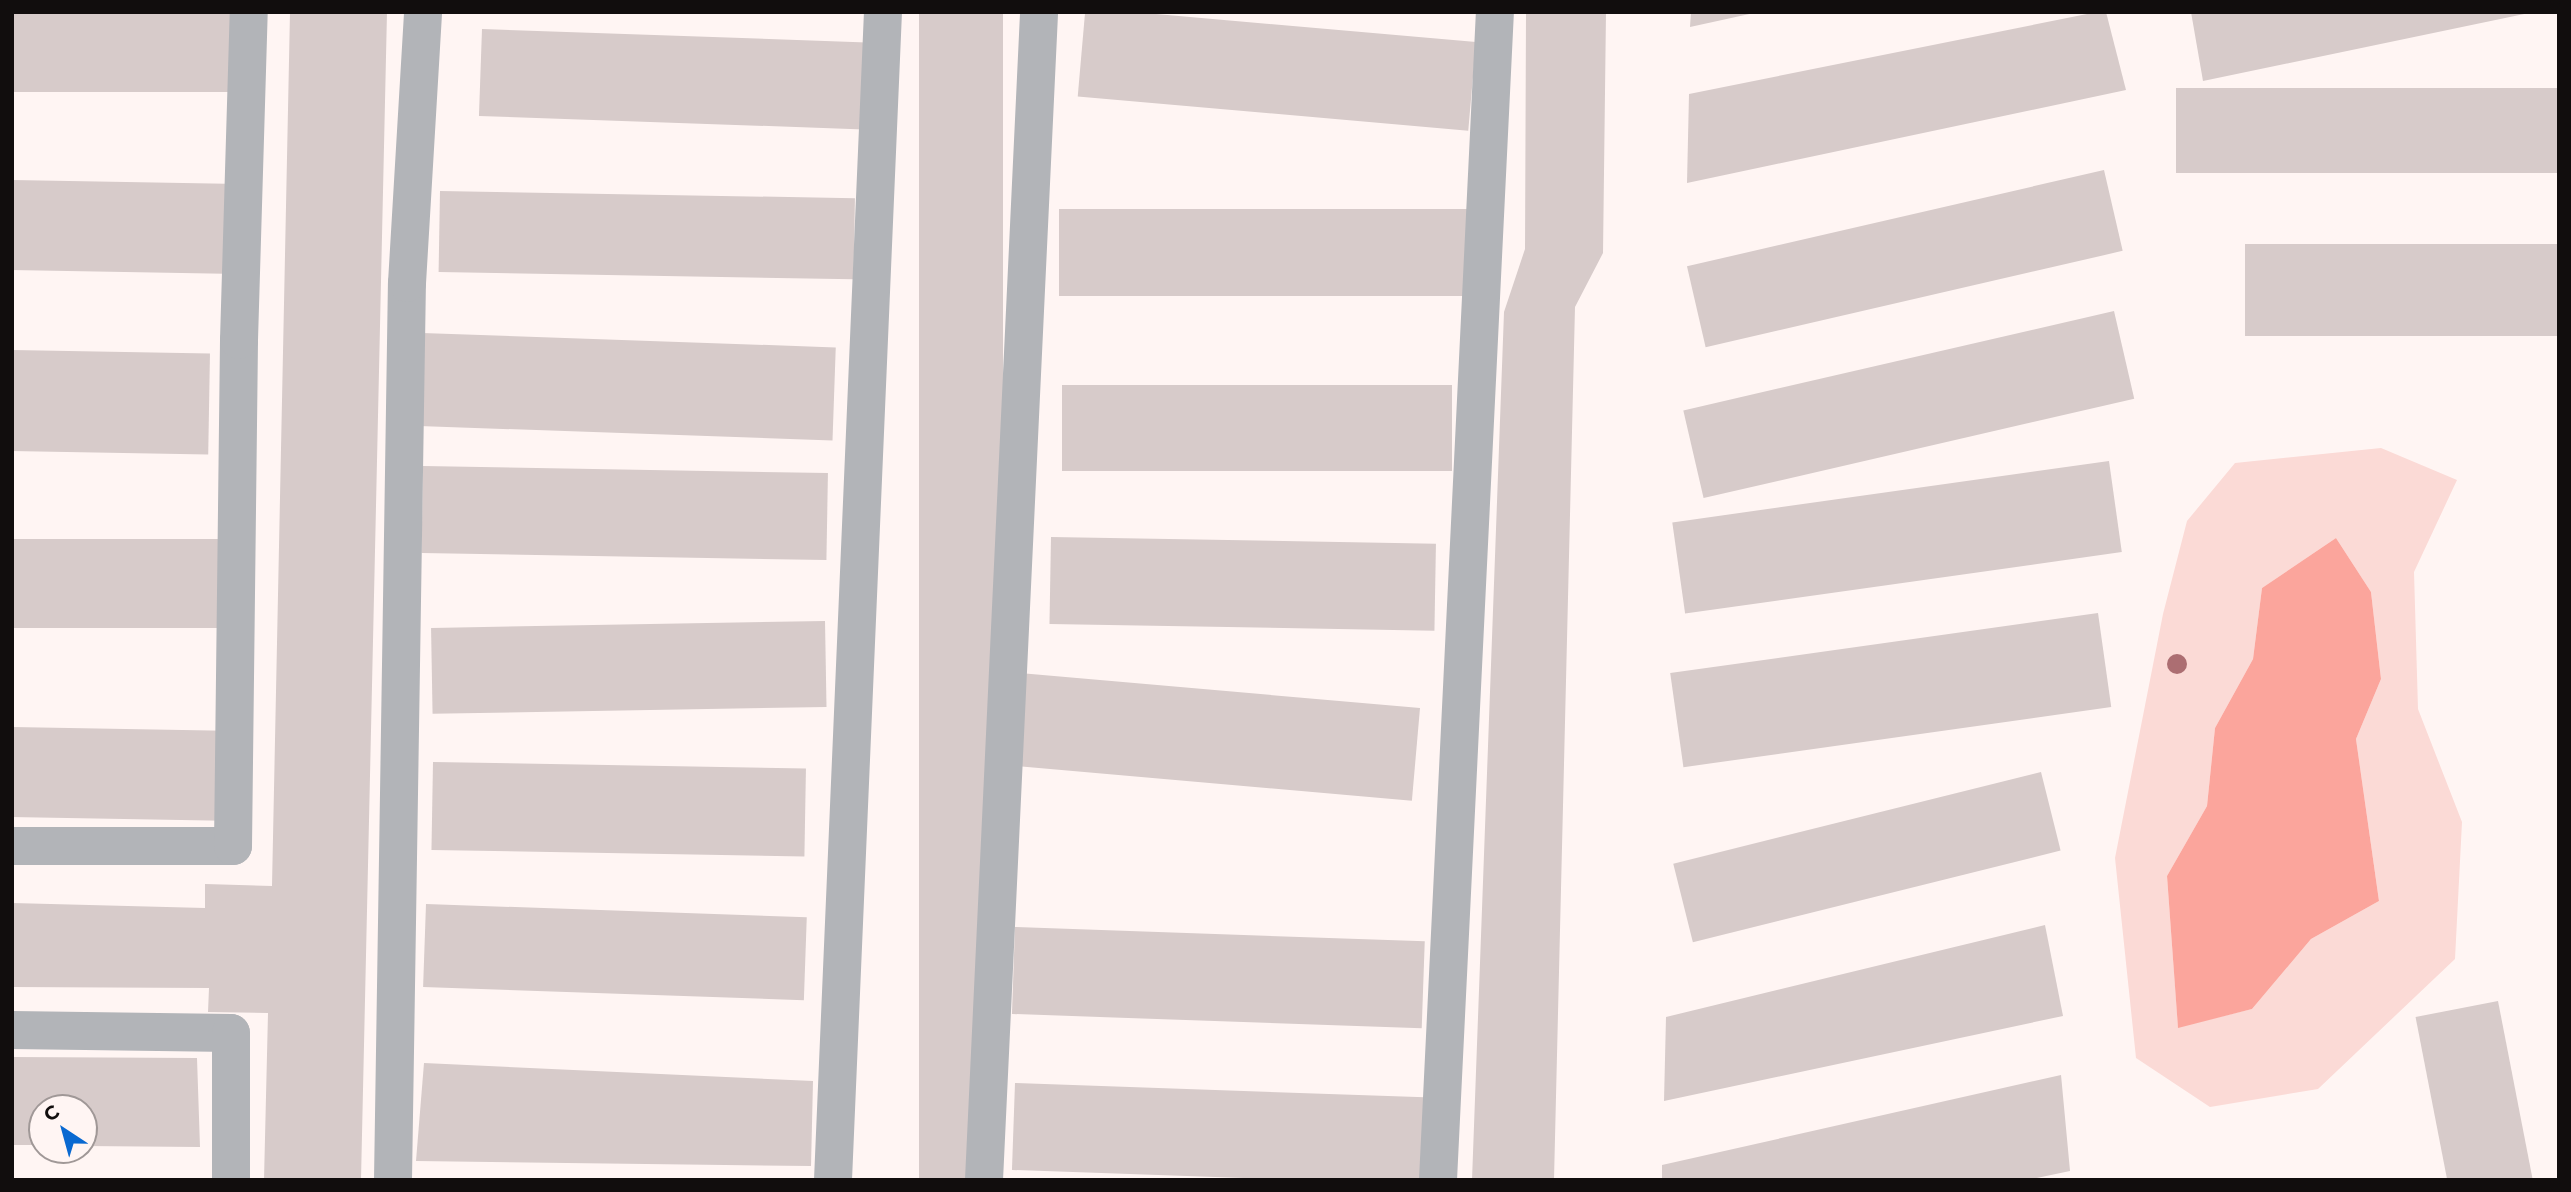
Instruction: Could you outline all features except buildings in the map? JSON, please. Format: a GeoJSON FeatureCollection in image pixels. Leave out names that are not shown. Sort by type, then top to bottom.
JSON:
{"type":"FeatureCollection","features":[{"type":"Feature","properties":{"kind":"lane"},"geometry":{"type":"LineString","coordinates":[[12,846],[233,846],[239,340],[249,12]]}},
{"type":"Feature","properties":{"kind":"lane"},"geometry":{"type":"LineString","coordinates":[[393,1180],[407,283],[423,12]]}},
{"type":"Feature","properties":{"kind":"lane"},"geometry":{"type":"LineString","coordinates":[[833,1180],[883,12]]}},
{"type":"Feature","properties":{"kind":"lane"},"geometry":{"type":"LineString","coordinates":[[984,1180],[1039,12]]}},
{"type":"Feature","properties":{"kind":"lane"},"geometry":{"type":"LineString","coordinates":[[1437,1180],[1495,12]]}},
{"type":"Feature","properties":{"kind":"lane"},"geometry":{"type":"LineString","coordinates":[[12,1030],[231,1033],[231,1180]]}},
{"type":"Feature","properties":{"kind":"shaded area"},"geometry":{"type":"Polygon","coordinates":[[[2381,448],[2457,480],[2414,572],[2418,709],[2462,822],[2455,959],[2318,1089],[2210,1107],[2136,1058],[2115,858],[2163,614],[2187,521],[2235,463],[2381,448]],[[2336,538],[2262,588],[2253,659],[2215,728],[2207,806],[2167,876],[2178,1027],[2252,1009],[2311,939],[2379,901],[2356,739],[2381,679],[2371,592],[2336,538]]]}},
{"type":"Feature","properties":{"kind":"shaded area"},"geometry":{"type":"Polygon","coordinates":[[[2336,538],[2371,592],[2381,679],[2356,739],[2379,901],[2311,939],[2252,1009],[2178,1028],[2167,876],[2207,806],[2215,728],[2253,659],[2262,588],[2336,538]]]}}]}
